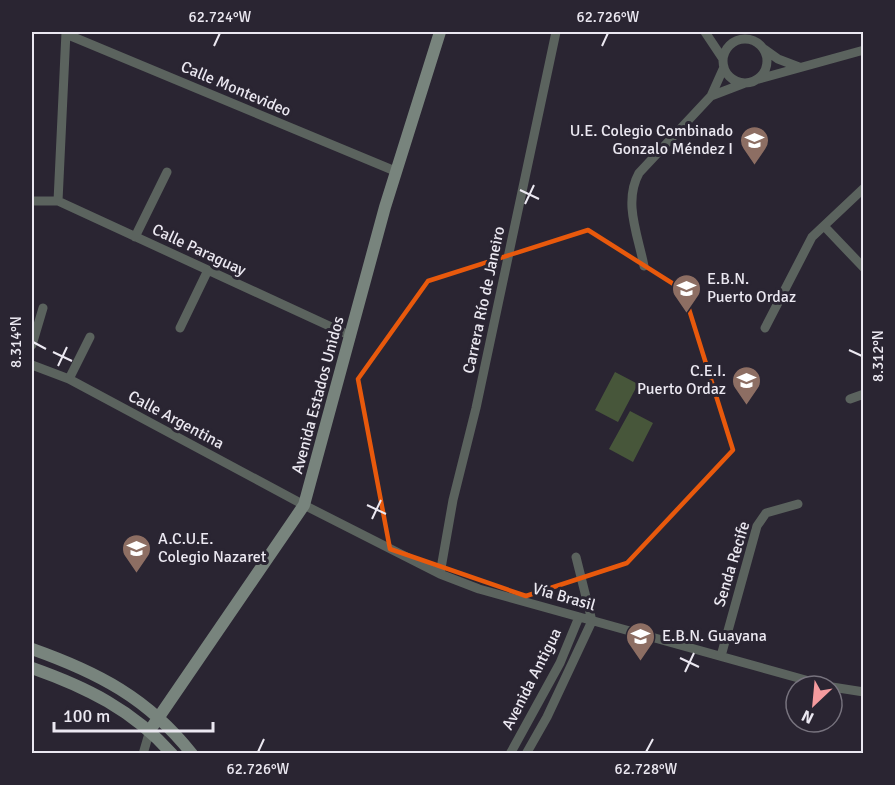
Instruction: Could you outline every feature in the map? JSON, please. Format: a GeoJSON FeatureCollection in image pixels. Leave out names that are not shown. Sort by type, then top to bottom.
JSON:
{"type":"FeatureCollection","features":[{"type":"Feature","properties":{"kind":"street","name":"Avenida Estados Unidos"},"geometry":{"type":"LineString","coordinates":[[150,729],[215,638],[304,505],[395,171],[440,32]]}},
{"type":"Feature","properties":{"kind":"street","name":"Carrera Río de Janeiro"},"geometry":{"type":"LineString","coordinates":[[440,574],[453,500],[476,408],[556,32]]}},
{"type":"Feature","properties":{"kind":"street"},"geometry":{"type":"LineString","coordinates":[[705,32],[732,78],[749,82],[864,50]]}},
{"type":"Feature","properties":{"kind":"street"},"geometry":{"type":"LineString","coordinates":[[746,32],[752,40],[778,59],[799,67]]}},
{"type":"Feature","properties":{"kind":"street","name":"Calle Montevideo"},"geometry":{"type":"LineString","coordinates":[[66,33],[395,171]]}},
{"type":"Feature","properties":{"kind":"street"},"geometry":{"type":"LineString","coordinates":[[58,201],[66,33]]}},
{"type":"Feature","properties":{"kind":"street"},"geometry":{"type":"LineString","coordinates":[[644,266],[631,203],[632,187],[639,173],[711,96],[733,42],[752,40]]}},
{"type":"Feature","properties":{"kind":"street"},"geometry":{"type":"LineString","coordinates":[[711,96],[759,78],[767,64],[764,49]]}},
{"type":"Feature","properties":{"kind":"street"},"geometry":{"type":"LineString","coordinates":[[135,237],[167,172]]}},
{"type":"Feature","properties":{"kind":"street"},"geometry":{"type":"LineString","coordinates":[[765,328],[812,237],[864,188]]}},
{"type":"Feature","properties":{"kind":"street","name":"Calle Paraguay"},"geometry":{"type":"LineString","coordinates":[[32,201],[58,201],[351,336]]}},
{"type":"Feature","properties":{"kind":"street"},"geometry":{"type":"LineString","coordinates":[[824,226],[864,268]]}},
{"type":"Feature","properties":{"kind":"street"},"geometry":{"type":"LineString","coordinates":[[180,328],[208,270]]}},
{"type":"Feature","properties":{"kind":"street"},"geometry":{"type":"LineString","coordinates":[[32,345],[43,308]]}},
{"type":"Feature","properties":{"kind":"street"},"geometry":{"type":"LineString","coordinates":[[69,379],[90,337]]}},
{"type":"Feature","properties":{"kind":"street","name":"Calle Argentina"},"geometry":{"type":"LineString","coordinates":[[32,365],[69,379],[304,505]]}},
{"type":"Feature","properties":{"kind":"street"},"geometry":{"type":"LineString","coordinates":[[850,399],[864,394]]}},
{"type":"Feature","properties":{"kind":"street","name":"Senda Recife"},"geometry":{"type":"LineString","coordinates":[[721,657],[757,526],[766,513],[798,504]]}},
{"type":"Feature","properties":{"kind":"street","name":"Vía Brasil"},"geometry":{"type":"LineString","coordinates":[[304,505],[440,574],[479,589],[784,674]]}},
{"type":"Feature","properties":{"kind":"street"},"geometry":{"type":"LineString","coordinates":[[576,557],[592,621]]}},
{"type":"Feature","properties":{"kind":"street","name":"Avenida Antigua"},"geometry":{"type":"LineString","coordinates":[[510,753],[560,663],[579,617]]}},
{"type":"Feature","properties":{"kind":"street","name":"Avenida Antigua"},"geometry":{"type":"LineString","coordinates":[[526,753],[547,717],[592,621]]}},
{"type":"Feature","properties":{"kind":"street"},"geometry":{"type":"LineString","coordinates":[[32,649],[95,676],[158,715],[192,753]]}},
{"type":"Feature","properties":{"kind":"street"},"geometry":{"type":"LineString","coordinates":[[32,668],[85,687],[113,703],[150,729],[172,753]]}},
{"type":"Feature","properties":{"kind":"street"},"geometry":{"type":"LineString","coordinates":[[844,689],[864,692]]}},
{"type":"Feature","properties":{"kind":"street"},"geometry":{"type":"LineString","coordinates":[[143,753],[150,729]]}},
{"type":"Feature","properties":{"kind":"highlighted area"},"geometry":{"type":"Polygon","coordinates":[[[588,230],[683,290],[733,450],[627,563],[526,596],[390,549],[358,379],[428,281],[588,230]]]}},
{"type":"Feature","properties":{"kind":"green space"},"geometry":{"type":"Polygon","coordinates":[[[615,372],[638,384],[618,422],[595,410],[615,372]]]}},
{"type":"Feature","properties":{"kind":"green space"},"geometry":{"type":"Polygon","coordinates":[[[630,411],[653,423],[633,462],[609,449],[630,411]]]}},
{"type":"Feature","properties":{"kind":"place","name":"U.E. Colegio Combinado Gonzalo Méndez I"},"geometry":{"type":"Point","coordinates":[754,166]}},
{"type":"Feature","properties":{"kind":"place","name":"E.B.N. Puerto Ordaz"},"geometry":{"type":"Point","coordinates":[686,314]}},
{"type":"Feature","properties":{"kind":"place","name":"C.E.I. Puerto Ordaz"},"geometry":{"type":"Point","coordinates":[747,406]}},
{"type":"Feature","properties":{"kind":"place","name":"A.C.U.E. Colegio Nazaret"},"geometry":{"type":"Point","coordinates":[137,574]}},
{"type":"Feature","properties":{"kind":"place","name":"E.B.N. Guayana"},"geometry":{"type":"Point","coordinates":[641,662]}}]}
